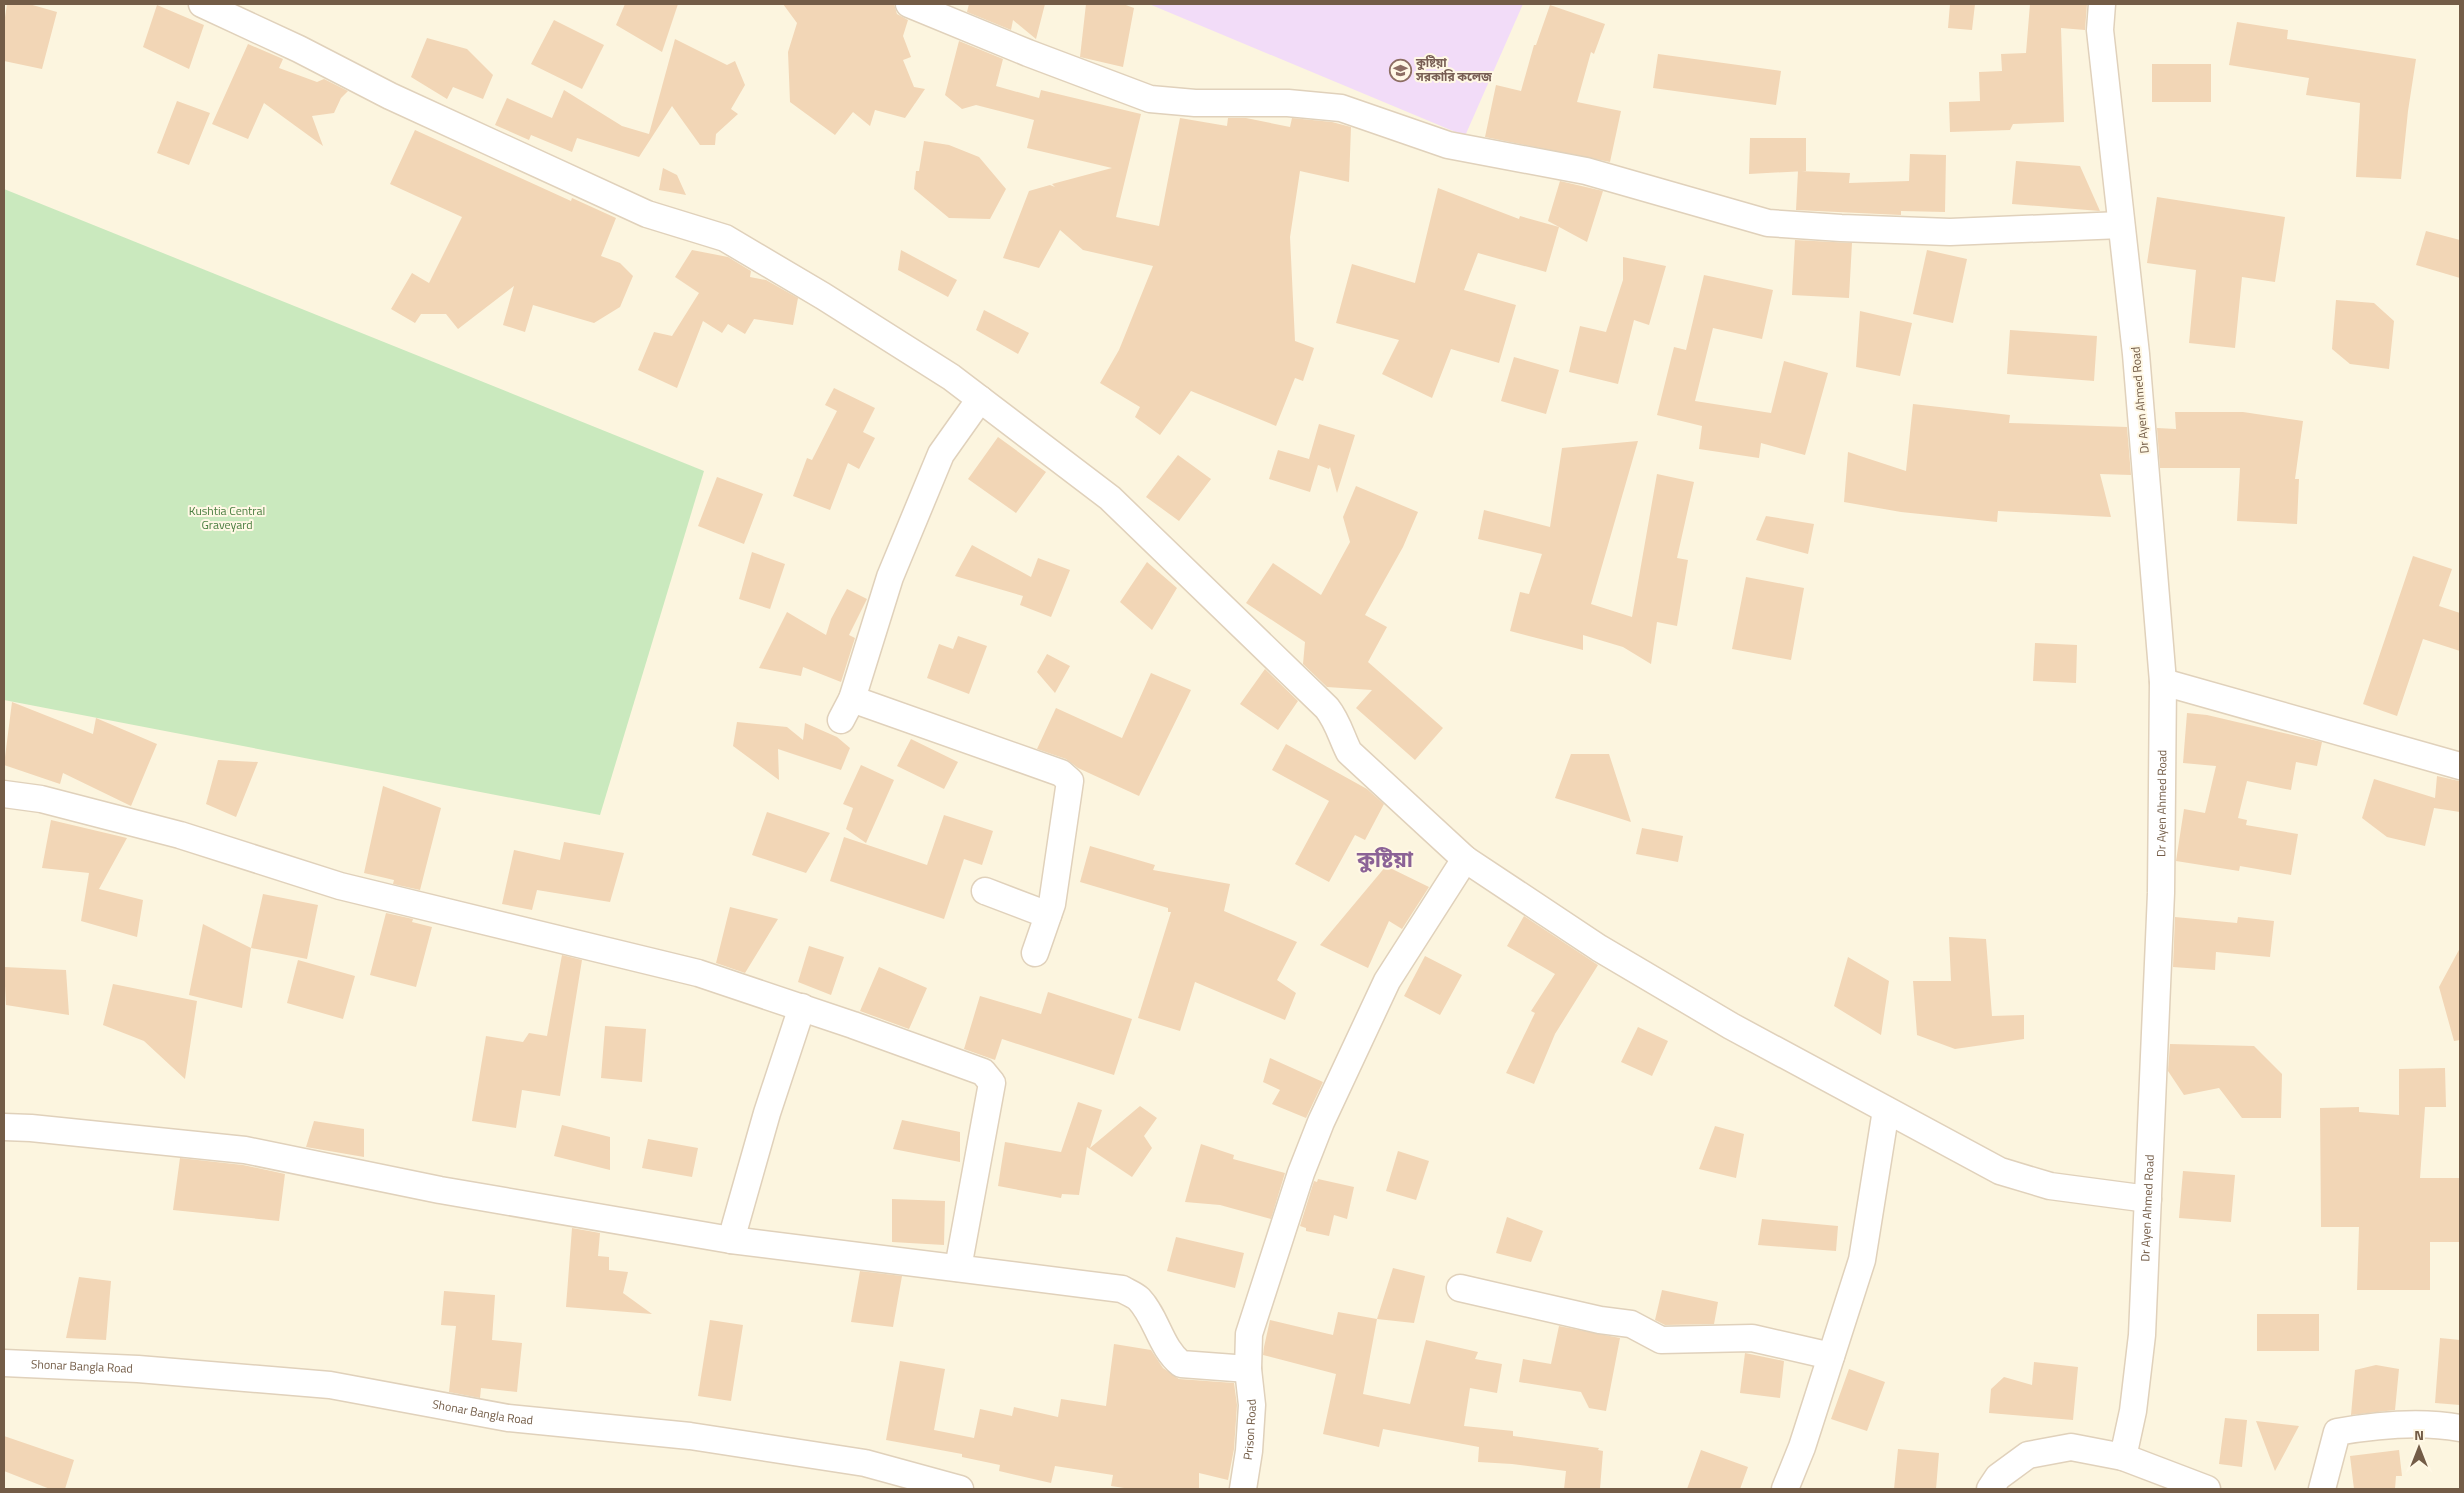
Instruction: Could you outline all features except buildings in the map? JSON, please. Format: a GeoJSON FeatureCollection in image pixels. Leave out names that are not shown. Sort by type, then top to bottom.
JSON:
{"type":"FeatureCollection","features":[{"type":"Feature","properties":{"kind":"street"},"geometry":{"type":"LineString","coordinates":[[202,4],[299,49],[398,100],[647,214],[725,238],[951,377],[1110,498],[1327,708],[1338,722],[1342,738],[1349,752],[1464,859],[1599,948],[1731,1026],[2000,1171],[2050,1186],[2148,1199]]}},
{"type":"Feature","properties":{"kind":"street"},"geometry":{"type":"LineString","coordinates":[[908,4],[1028,53],[1150,99],[1195,102],[1288,103],[1341,108],[1448,145],[1586,171],[1768,223],[1950,232],[2121,225]]}},
{"type":"Feature","properties":{"kind":"street","name":"Dr Ayen Ahmed Road"},"geometry":{"type":"LineString","coordinates":[[2102,4],[2100,30],[2136,354],[2163,682],[2161,892],[2142,1335],[2133,1411],[2123,1457]]}},
{"type":"Feature","properties":{"kind":"street"},"geometry":{"type":"LineString","coordinates":[[980,399],[940,454],[890,577],[847,710],[1061,773],[1070,781],[1067,811],[1048,915],[1035,953]]}},
{"type":"Feature","properties":{"kind":"street"},"geometry":{"type":"LineString","coordinates":[[2163,682],[2460,766]]}},
{"type":"Feature","properties":{"kind":"street"},"geometry":{"type":"LineString","coordinates":[[4,794],[41,800],[180,834],[340,886],[698,972],[983,1072],[992,1083],[958,1268]]}},
{"type":"Feature","properties":{"kind":"street","name":"Prison Road"},"geometry":{"type":"LineString","coordinates":[[1243,1489],[1249,1451],[1252,1405],[1248,1368],[1249,1334],[1301,1173],[1321,1122],[1387,981],[1464,859]]}},
{"type":"Feature","properties":{"kind":"street"},"geometry":{"type":"LineString","coordinates":[[985,891],[1048,915]]}},
{"type":"Feature","properties":{"kind":"street"},"geometry":{"type":"LineString","coordinates":[[731,1240],[767,1113],[802,1007]]}},
{"type":"Feature","properties":{"kind":"street"},"geometry":{"type":"LineString","coordinates":[[1786,1489],[1802,1447],[1862,1260],[1886,1110]]}},
{"type":"Feature","properties":{"kind":"street"},"geometry":{"type":"LineString","coordinates":[[4,1127],[31,1128],[245,1150],[440,1190],[731,1240],[1122,1289],[1138,1298],[1155,1322],[1160,1336],[1173,1357],[1182,1364],[1248,1368]]}},
{"type":"Feature","properties":{"kind":"street"},"geometry":{"type":"LineString","coordinates":[[1460,1288],[1600,1320],[1631,1324],[1661,1340],[1752,1338],[1831,1356]]}},
{"type":"Feature","properties":{"kind":"street","name":"Shonar Bangla Road"},"geometry":{"type":"LineString","coordinates":[[4,1363],[138,1368],[330,1385],[508,1418],[690,1436],[865,1463],[960,1489]]}},
{"type":"Feature","properties":{"kind":"street"},"geometry":{"type":"LineString","coordinates":[[2322,1489],[2337,1432],[2358,1428],[2440,1424],[2460,1428]]}},
{"type":"Feature","properties":{"kind":"street"},"geometry":{"type":"LineString","coordinates":[[1990,1489],[1998,1477],[2028,1455],[2071,1447],[2123,1457],[2207,1489]]}},
{"type":"Feature","properties":{"kind":"shaded area","name":"কুষ্টিয়া সরকারি কলেজ"},"geometry":{"type":"Polygon","coordinates":[[[1149,4],[1523,4],[1465,136],[1149,4]]]}},
{"type":"Feature","properties":{"kind":"green space","name":"Kushtia Central Graveyard"},"geometry":{"type":"Polygon","coordinates":[[[4,189],[704,471],[600,815],[4,700],[4,189]]]}},
{"type":"Feature","properties":{"kind":"place","name":"কুষ্টিয়া সরকারি কলেজ"},"geometry":{"type":"Point","coordinates":[1400,70]}},
{"type":"Feature","properties":{"kind":"district","name":"কুষ্টিয়া"},"geometry":{"type":"Point","coordinates":[1385,859]}}]}
